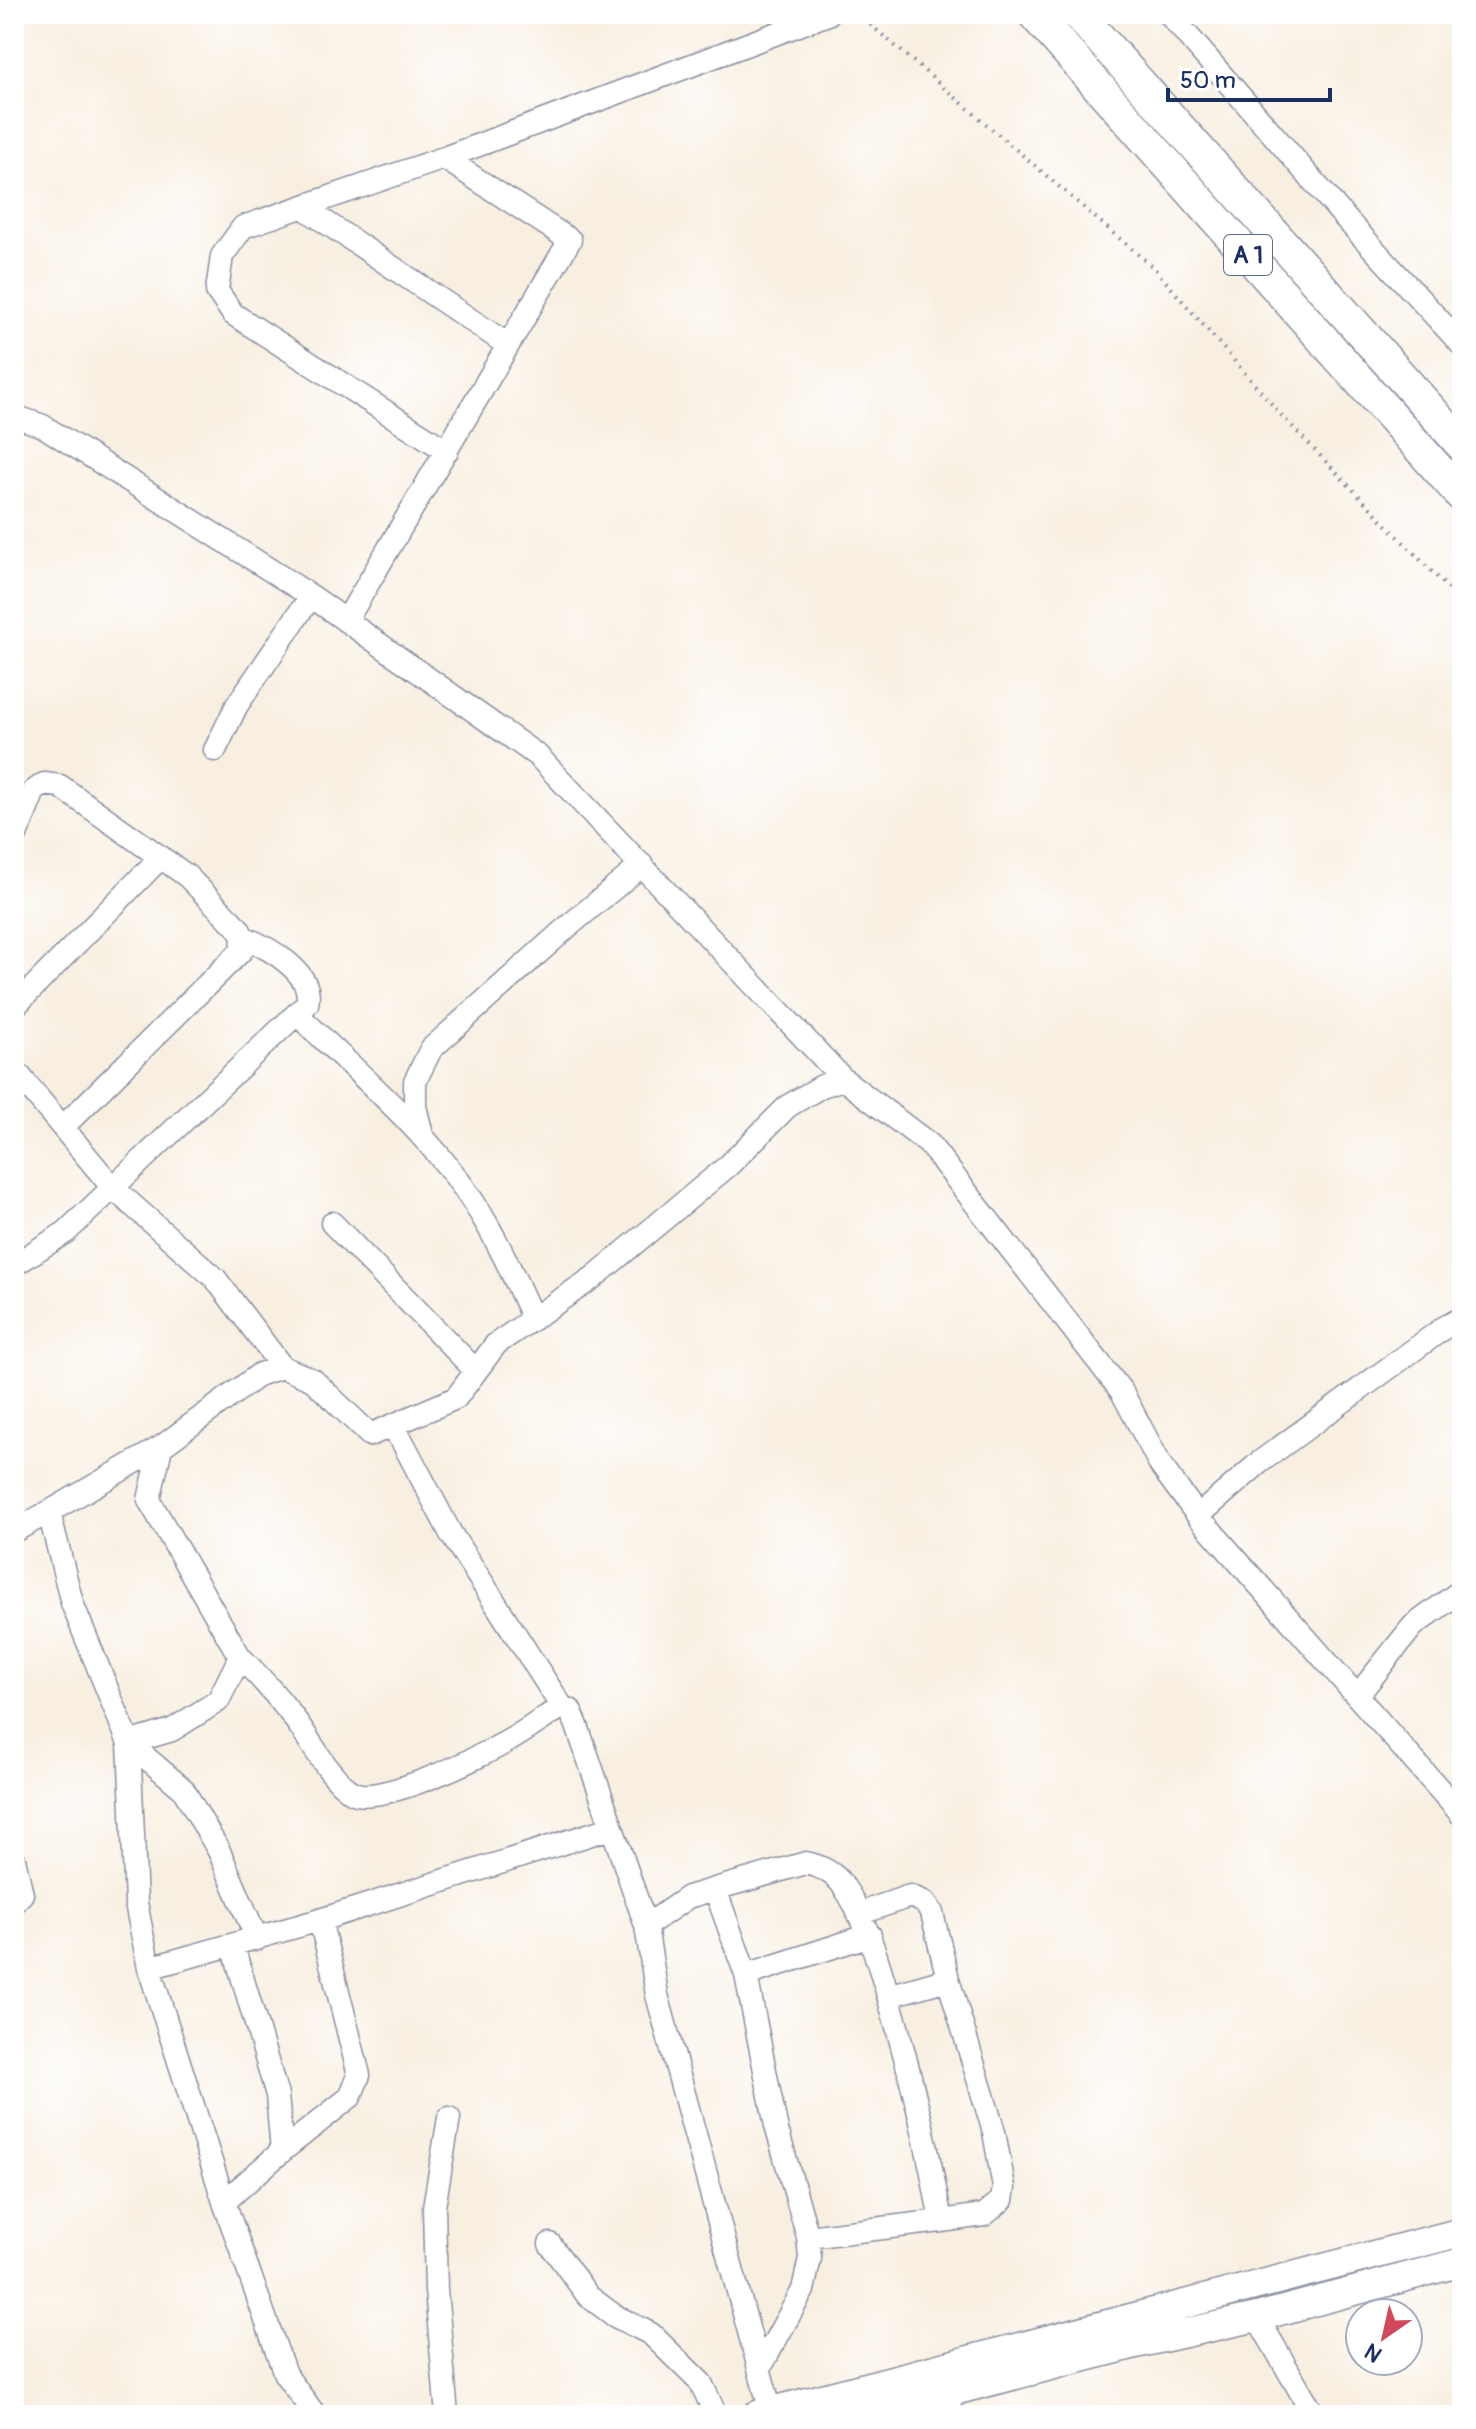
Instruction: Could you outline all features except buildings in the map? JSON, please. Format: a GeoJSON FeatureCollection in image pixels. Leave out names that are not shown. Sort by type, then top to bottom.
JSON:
{"type":"FeatureCollection","features":[{"type":"Feature","properties":{"kind":"highway","name":"A 1"},"geometry":{"type":"LineString","coordinates":[[1034,14],[1462,496]]}},
{"type":"Feature","properties":{"kind":"highway","name":"A 1"},"geometry":{"type":"LineString","coordinates":[[1078,14],[1462,445]]}},
{"type":"Feature","properties":{"kind":"main road"},"geometry":{"type":"LineString","coordinates":[[764,2413],[1462,2232]]}},
{"type":"Feature","properties":{"kind":"main road"},"geometry":{"type":"LineString","coordinates":[[861,2415],[947,2405],[1140,2343],[1257,2317],[1462,2262]]}},
{"type":"Feature","properties":{"kind":"street"},"geometry":{"type":"LineString","coordinates":[[447,451],[233,314],[217,291],[222,256],[243,227],[444,158],[828,14]]}},
{"type":"Feature","properties":{"kind":"street"},"geometry":{"type":"LineString","coordinates":[[1169,14],[1346,219],[1462,345]]}},
{"type":"Feature","properties":{"kind":"street"},"geometry":{"type":"LineString","coordinates":[[346,621],[570,240],[444,158]]}},
{"type":"Feature","properties":{"kind":"street"},"geometry":{"type":"LineString","coordinates":[[303,207],[508,345]]}},
{"type":"Feature","properties":{"kind":"street"},"geometry":{"type":"LineString","coordinates":[[14,416],[43,426],[311,596],[538,756],[843,1079],[929,1144],[1122,1392],[1161,1466],[1198,1516],[1462,1815]]}},
{"type":"Feature","properties":{"kind":"street"},"geometry":{"type":"LineString","coordinates":[[215,750],[237,705],[311,596]]}},
{"type":"Feature","properties":{"kind":"street"},"geometry":{"type":"LineString","coordinates":[[14,840],[34,791],[44,784],[60,786],[187,876],[239,929],[243,937],[242,950],[63,1127]]}},
{"type":"Feature","properties":{"kind":"street"},"geometry":{"type":"LineString","coordinates":[[14,1007],[161,857]]}},
{"type":"Feature","properties":{"kind":"street"},"geometry":{"type":"LineString","coordinates":[[422,1135],[415,1106],[415,1081],[431,1049],[642,865]]}},
{"type":"Feature","properties":{"kind":"street"},"geometry":{"type":"LineString","coordinates":[[15,1263],[66,1232],[307,1004],[310,994],[304,982],[281,956],[243,937]]}},
{"type":"Feature","properties":{"kind":"street"},"geometry":{"type":"LineString","coordinates":[[297,1014],[422,1135],[473,1201],[506,1257],[533,1319]]}},
{"type":"Feature","properties":{"kind":"street"},"geometry":{"type":"LineString","coordinates":[[14,1069],[113,1188],[215,1278],[282,1367],[313,1380],[370,1435],[456,1398],[496,1344],[594,1277],[729,1165],[788,1106],[822,1086],[843,1079]]}},
{"type":"Feature","properties":{"kind":"street"},"geometry":{"type":"LineString","coordinates":[[332,1223],[476,1371]]}},
{"type":"Feature","properties":{"kind":"street"},"geometry":{"type":"LineString","coordinates":[[1198,1516],[1260,1462],[1445,1327],[1462,1318]]}},
{"type":"Feature","properties":{"kind":"street"},"geometry":{"type":"LineString","coordinates":[[14,1531],[161,1447],[260,1374],[282,1367]]}},
{"type":"Feature","properties":{"kind":"street"},"geometry":{"type":"LineString","coordinates":[[391,1426],[451,1534],[562,1707],[570,1710],[576,1723],[646,1926],[657,1995],[760,2368],[764,2413]]}},
{"type":"Feature","properties":{"kind":"street"},"geometry":{"type":"LineString","coordinates":[[161,1447],[149,1500],[240,1657],[266,1682],[334,1775],[353,1793],[367,1797],[451,1769],[511,1739],[562,1707]]}},
{"type":"Feature","properties":{"kind":"street"},"geometry":{"type":"LineString","coordinates":[[49,1512],[72,1603],[129,1743],[136,1903],[149,1968],[224,2202],[285,2374],[315,2415]]}},
{"type":"Feature","properties":{"kind":"street"},"geometry":{"type":"LineString","coordinates":[[1358,1695],[1413,1626],[1462,1590]]}},
{"type":"Feature","properties":{"kind":"street"},"geometry":{"type":"LineString","coordinates":[[129,1743],[172,1730],[218,1701],[240,1657]]}},
{"type":"Feature","properties":{"kind":"street"},"geometry":{"type":"LineString","coordinates":[[129,1743],[183,1789],[219,1851],[257,1939]]}},
{"type":"Feature","properties":{"kind":"street"},"geometry":{"type":"LineString","coordinates":[[149,1968],[320,1920],[610,1828]]}},
{"type":"Feature","properties":{"kind":"street"},"geometry":{"type":"LineString","coordinates":[[14,1859],[22,1894],[14,1902]]}},
{"type":"Feature","properties":{"kind":"street"},"geometry":{"type":"LineString","coordinates":[[646,1926],[688,1897],[806,1863],[821,1867],[841,1882],[870,1935],[888,1996],[927,2141],[941,2221]]}},
{"type":"Feature","properties":{"kind":"street"},"geometry":{"type":"LineString","coordinates":[[715,1889],[746,1975],[776,2126],[808,2237],[810,2258],[803,2290],[760,2368]]}},
{"type":"Feature","properties":{"kind":"street"},"geometry":{"type":"LineString","coordinates":[[808,2237],[984,2215],[1002,2200],[1004,2187],[994,2132],[948,1979],[932,1913],[924,1902],[910,1896],[858,1914]]}},
{"type":"Feature","properties":{"kind":"street"},"geometry":{"type":"LineString","coordinates":[[224,2202],[350,2097],[359,2075],[320,1920]]}},
{"type":"Feature","properties":{"kind":"street"},"geometry":{"type":"LineString","coordinates":[[746,1975],[870,1935]]}},
{"type":"Feature","properties":{"kind":"street"},"geometry":{"type":"LineString","coordinates":[[233,1946],[277,2095],[282,2151]]}},
{"type":"Feature","properties":{"kind":"street"},"geometry":{"type":"LineString","coordinates":[[888,1996],[948,1979]]}},
{"type":"Feature","properties":{"kind":"street"},"geometry":{"type":"LineString","coordinates":[[447,2415],[436,2290],[434,2207],[449,2118]]}},
{"type":"Feature","properties":{"kind":"street"},"geometry":{"type":"LineString","coordinates":[[550,2244],[588,2296],[615,2316],[651,2334],[701,2383],[716,2415]]}},
{"type":"Feature","properties":{"kind":"street"},"geometry":{"type":"LineString","coordinates":[[1257,2317],[1314,2415]]}},
{"type":"Feature","properties":{"kind":"path"},"geometry":{"type":"LineString","coordinates":[[858,14],[1154,268],[1282,416],[1462,603]]}}]}
